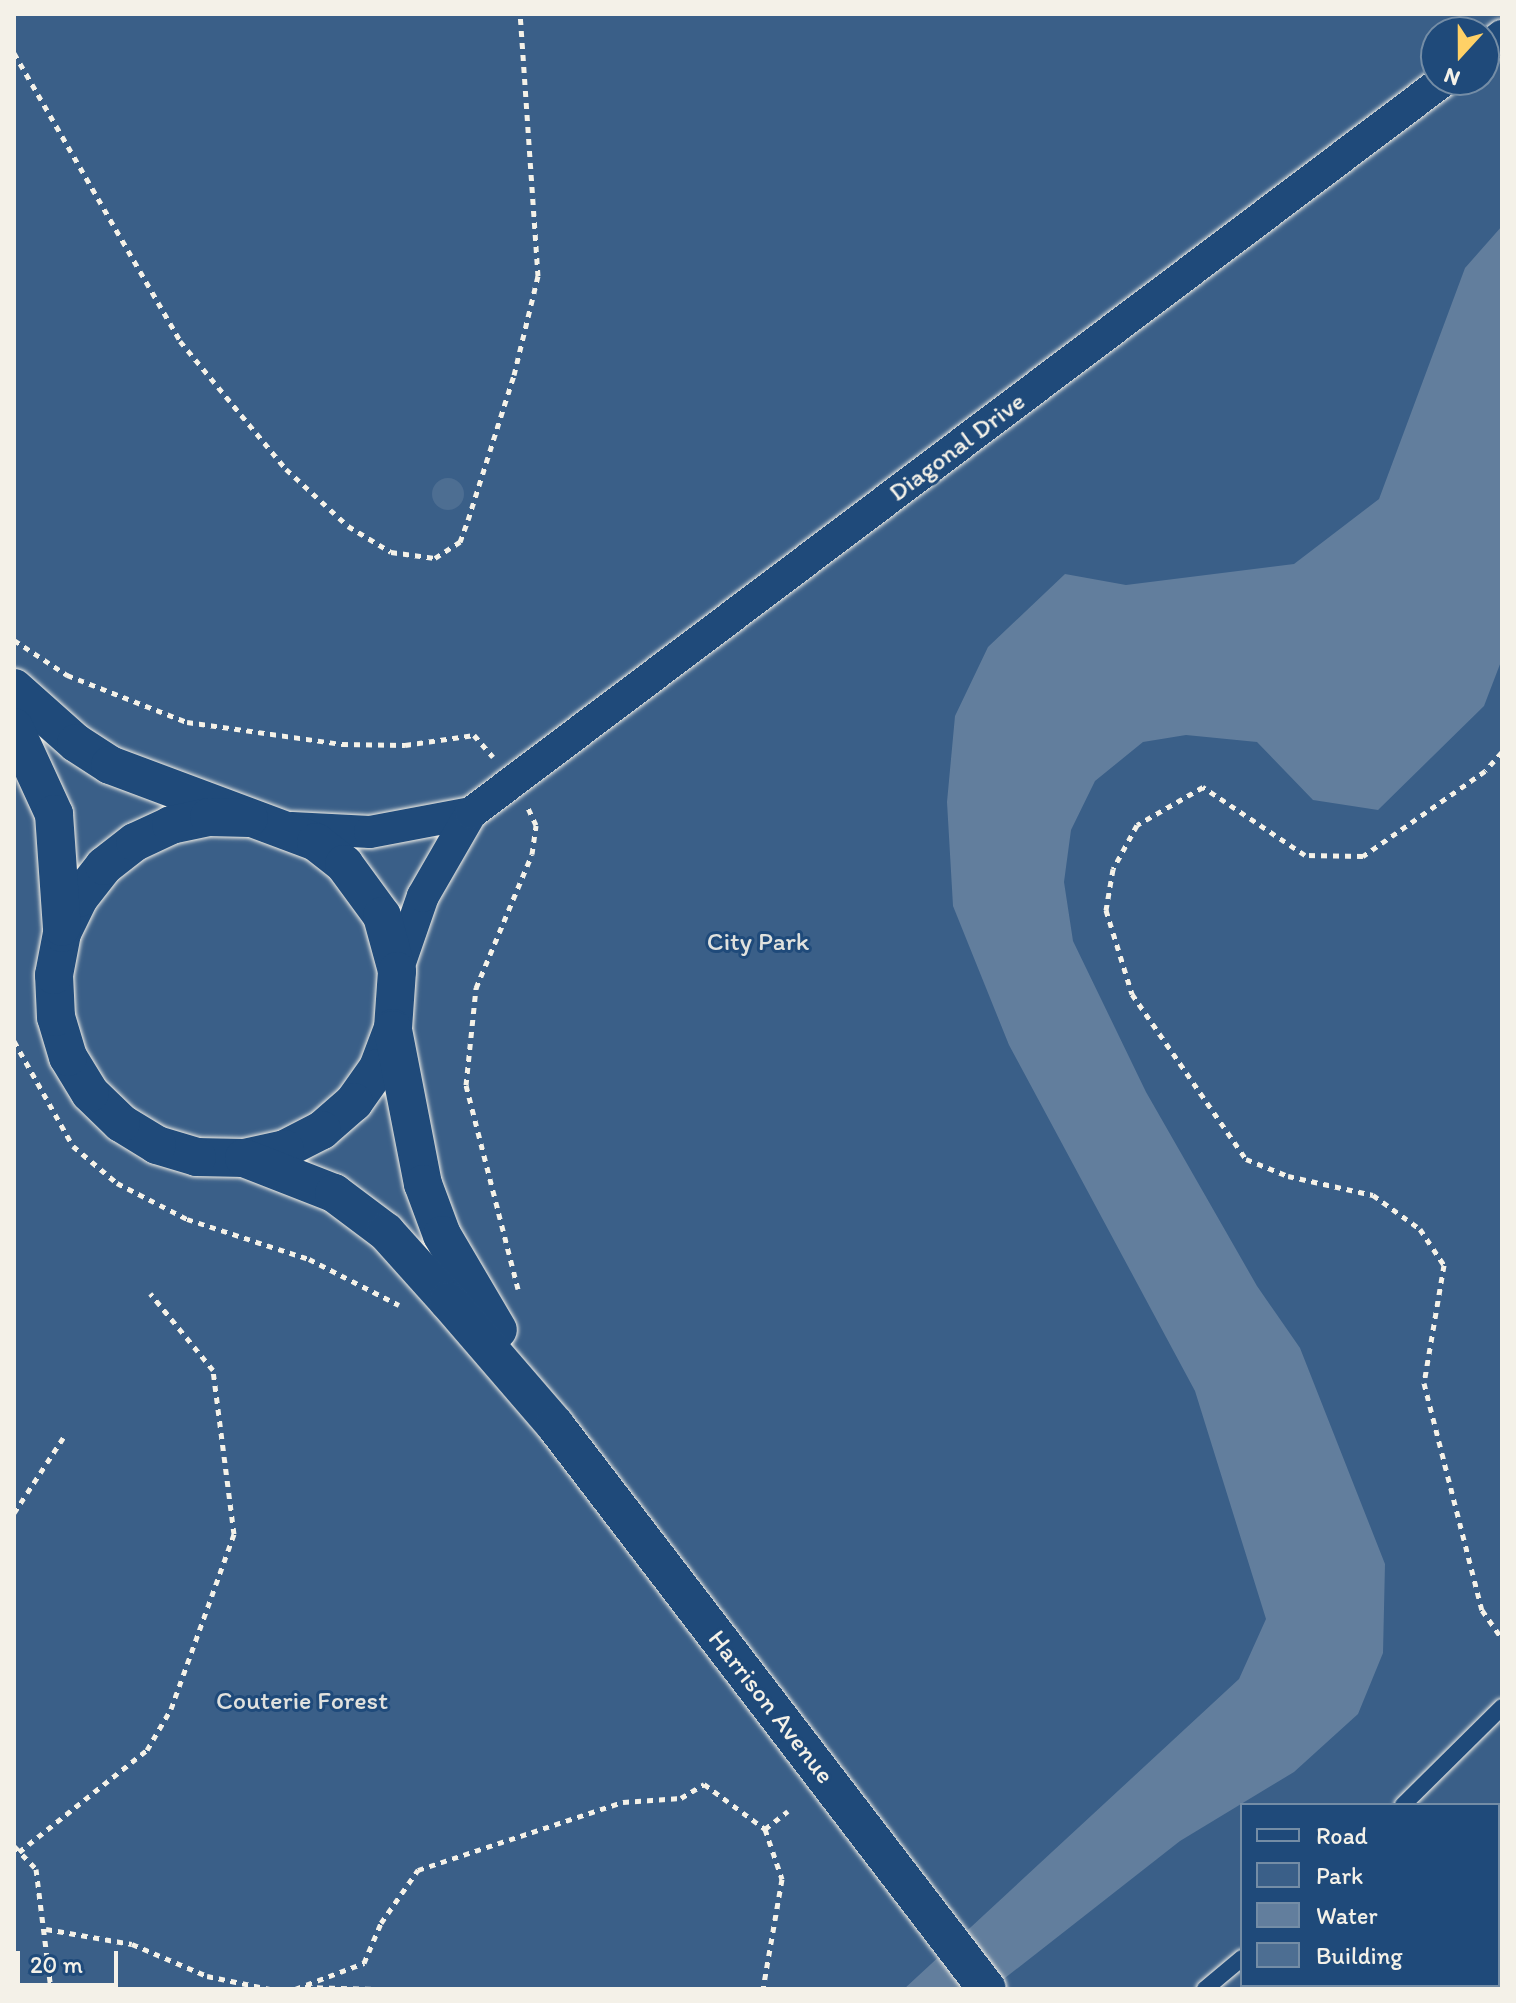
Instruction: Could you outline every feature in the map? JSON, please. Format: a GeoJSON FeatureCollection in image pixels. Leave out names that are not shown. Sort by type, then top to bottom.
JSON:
{"type":"FeatureCollection","features":[{"type":"Feature","properties":{"kind":"street","name":"Diagonal Drive"},"geometry":{"type":"LineString","coordinates":[[397,971],[423,896],[471,813],[1423,96]]}},
{"type":"Feature","properties":{"kind":"street","name":"Harrison Avenue"},"geometry":{"type":"LineString","coordinates":[[14,688],[76,743],[110,765],[266,823],[325,850],[367,891],[387,930],[397,971],[393,1028],[423,1184],[442,1235],[555,1425]]}},
{"type":"Feature","properties":{"kind":"street","name":"Harrison Avenue"},"geometry":{"type":"LineString","coordinates":[[14,727],[54,814],[62,933],[54,975],[56,1017],[68,1057],[90,1093],[121,1123],[157,1145],[197,1157],[244,1158],[285,1149],[333,1121],[378,1068],[393,1028]]}},
{"type":"Feature","properties":{"kind":"street","name":"Diagonal Drive"},"geometry":{"type":"LineString","coordinates":[[266,823],[370,832],[471,813]]}},
{"type":"Feature","properties":{"kind":"street","name":"Harrison Avenue"},"geometry":{"type":"LineString","coordinates":[[62,933],[79,898],[104,866],[135,842],[171,825],[209,817],[266,823]]}},
{"type":"Feature","properties":{"kind":"street","name":"Harrison Avenue"},"geometry":{"type":"LineString","coordinates":[[244,1158],[334,1193],[386,1232],[555,1425],[987,1989]]}},
{"type":"Feature","properties":{"kind":"lane"},"geometry":{"type":"LineString","coordinates":[[1405,1803],[1502,1707]]}},
{"type":"Feature","properties":{"kind":"lane"},"geometry":{"type":"LineString","coordinates":[[1205,1989],[1240,1960]]}},
{"type":"Feature","properties":{"kind":"path"},"geometry":{"type":"LineString","coordinates":[[14,53],[180,341],[286,469],[348,526],[391,552],[435,558],[460,542],[514,375],[538,276],[520,14]]}},
{"type":"Feature","properties":{"kind":"path"},"geometry":{"type":"LineString","coordinates":[[14,640],[67,675],[187,722],[342,744],[405,745],[474,735],[514,781],[536,825],[532,854],[476,988],[466,1085],[521,1298]]}},
{"type":"Feature","properties":{"kind":"path"},"geometry":{"type":"LineString","coordinates":[[1502,752],[1485,771],[1363,856],[1305,855],[1203,787],[1137,825],[1113,869],[1106,910],[1132,994],[1246,1159],[1288,1176],[1373,1195],[1420,1229],[1444,1265],[1424,1383],[1482,1610],[1502,1639]]}},
{"type":"Feature","properties":{"kind":"path"},"geometry":{"type":"LineString","coordinates":[[14,1041],[73,1146],[117,1183],[187,1219],[309,1259],[386,1294],[411,1313]]}},
{"type":"Feature","properties":{"kind":"path"},"geometry":{"type":"LineString","coordinates":[[51,1989],[46,1929],[36,1869],[16,1849],[147,1750],[171,1709],[234,1534],[213,1370],[150,1293]]}},
{"type":"Feature","properties":{"kind":"path"},"geometry":{"type":"LineString","coordinates":[[14,1513],[63,1438]]}},
{"type":"Feature","properties":{"kind":"path"},"geometry":{"type":"LineString","coordinates":[[297,1988],[364,1963],[381,1923],[418,1870],[508,1836],[623,1802],[681,1798],[704,1784],[765,1829],[782,1879],[763,1989]]}},
{"type":"Feature","properties":{"kind":"path"},"geometry":{"type":"LineString","coordinates":[[765,1829],[788,1811]]}},
{"type":"Feature","properties":{"kind":"path"},"geometry":{"type":"LineString","coordinates":[[46,1929],[132,1944],[207,1976],[270,1989]]}},
{"type":"Feature","properties":{"kind":"path"},"geometry":{"type":"LineString","coordinates":[[297,1988],[376,1989]]}},
{"type":"Feature","properties":{"kind":"path"},"geometry":{"type":"LineString","coordinates":[[390,1989],[456,1989]]}},
{"type":"Feature","properties":{"kind":"green space","name":"City Park"},"geometry":{"type":"Polygon","coordinates":[[[14,14],[1502,14],[1502,1989],[14,1989],[14,14]]]}},
{"type":"Feature","properties":{"kind":"water"},"geometry":{"type":"Polygon","coordinates":[[[1502,226],[1502,659],[1484,706],[1378,810],[1313,800],[1257,742],[1186,735],[1143,742],[1095,781],[1071,830],[1064,882],[1073,941],[1146,1092],[1257,1286],[1300,1348],[1385,1564],[1383,1653],[1358,1714],[1294,1772],[1180,1841],[991,1989],[904,1989],[1239,1679],[1266,1619],[1195,1391],[1009,1045],[953,906],[947,802],[955,716],[988,647],[1065,574],[1126,585],[1294,564],[1379,499],[1465,268],[1502,226]]]}},
{"type":"Feature","properties":{"kind":"building"},"geometry":{"type":"Polygon","coordinates":[[[448,478],[460,482],[464,494],[460,506],[448,510],[436,506],[432,494],[436,482],[448,478]]]}},
{"type":"Feature","properties":{"kind":"park label","name":"Couterie Forest"},"geometry":{"type":"Point","coordinates":[302,1701]}}]}
